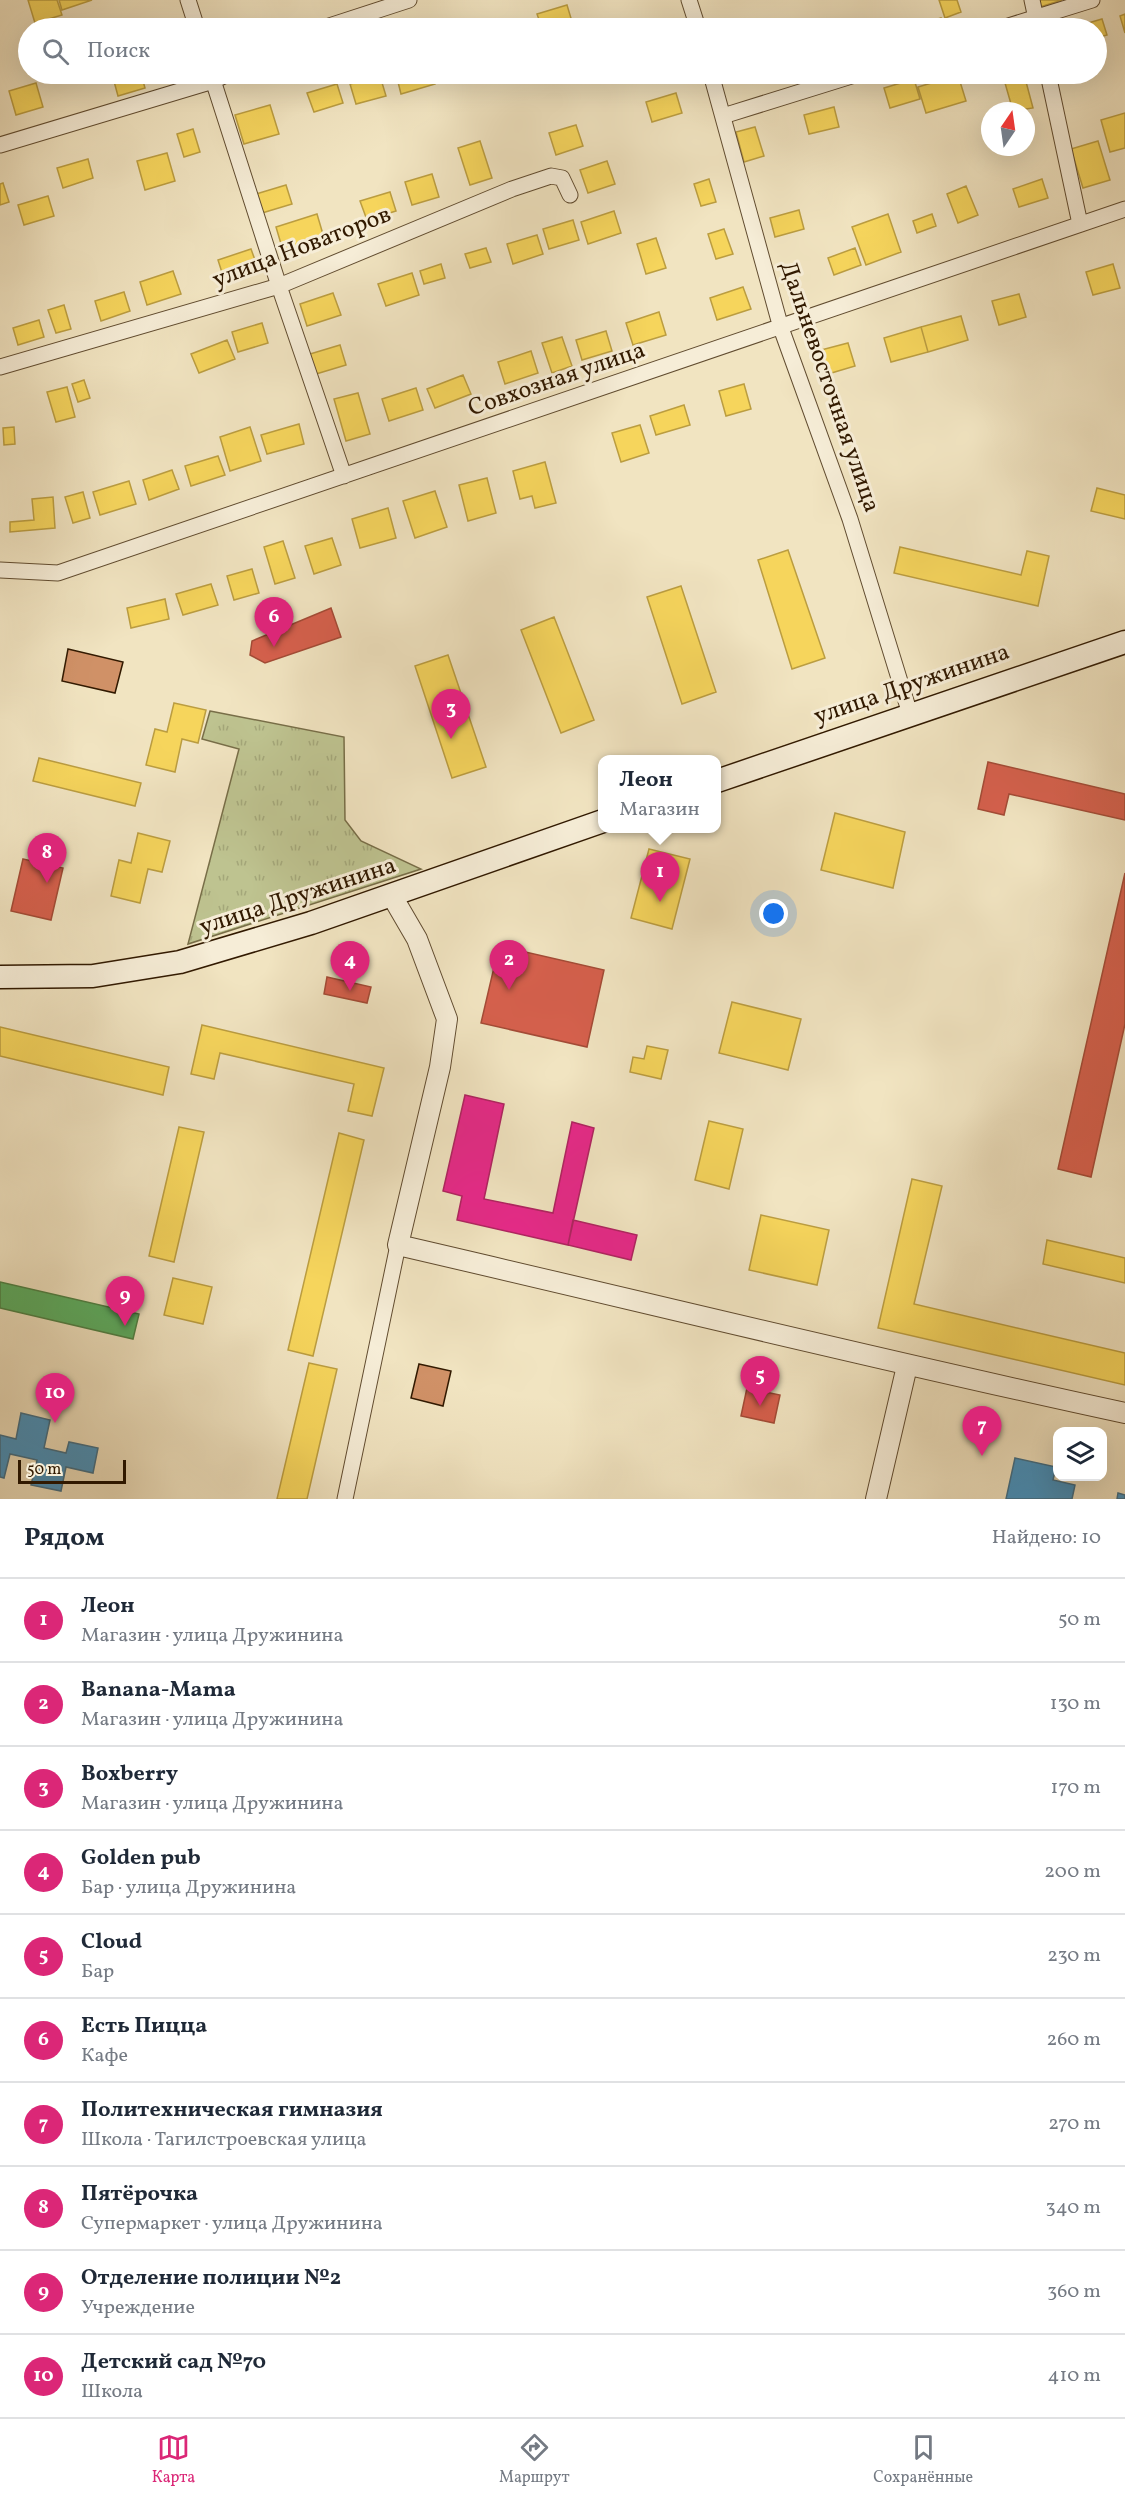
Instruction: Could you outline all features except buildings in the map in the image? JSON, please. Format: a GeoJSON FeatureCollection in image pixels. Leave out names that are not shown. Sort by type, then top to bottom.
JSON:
{"type":"FeatureCollection","features":[{"type":"Feature","properties":{"kind":"main road","name":"улица Дружинина"},"geometry":{"type":"LineString","coordinates":[[721,780],[1125,642]]}},
{"type":"Feature","properties":{"kind":"main road","name":"улица Дружинина"},"geometry":{"type":"LineString","coordinates":[[0,977],[93,976],[180,963],[392,896],[598,822]]}},
{"type":"Feature","properties":{"kind":"street"},"geometry":{"type":"LineString","coordinates":[[188,0],[194,18]]}},
{"type":"Feature","properties":{"kind":"street"},"geometry":{"type":"LineString","coordinates":[[354,18],[409,0]]}},
{"type":"Feature","properties":{"kind":"street"},"geometry":{"type":"LineString","coordinates":[[689,0],[695,18]]}},
{"type":"Feature","properties":{"kind":"street"},"geometry":{"type":"LineString","coordinates":[[1032,0],[1036,18]]}},
{"type":"Feature","properties":{"kind":"street"},"geometry":{"type":"LineString","coordinates":[[1049,18],[1092,0]]}},
{"type":"Feature","properties":{"kind":"street"},"geometry":{"type":"LineString","coordinates":[[0,146],[190,84]]}},
{"type":"Feature","properties":{"kind":"street"},"geometry":{"type":"LineString","coordinates":[[214,84],[279,286],[344,476]]}},
{"type":"Feature","properties":{"kind":"street","name":"Дальневосточная улица"},"geometry":{"type":"LineString","coordinates":[[714,84],[781,328],[850,519],[910,714]]}},
{"type":"Feature","properties":{"kind":"street"},"geometry":{"type":"LineString","coordinates":[[723,116],[826,84]]}},
{"type":"Feature","properties":{"kind":"street"},"geometry":{"type":"LineString","coordinates":[[1050,84],[1080,224]]}},
{"type":"Feature","properties":{"kind":"street","name":"улица Новаторов"},"geometry":{"type":"LineString","coordinates":[[0,367],[279,286],[512,189],[551,176],[562,178],[570,195]]}},
{"type":"Feature","properties":{"kind":"street","name":"Совхозная улица"},"geometry":{"type":"LineString","coordinates":[[0,570],[58,573],[1125,209]]}},
{"type":"Feature","properties":{"kind":"street"},"geometry":{"type":"LineString","coordinates":[[345,1499],[398,1245],[440,1067],[447,1019],[417,939],[392,896]]}},
{"type":"Feature","properties":{"kind":"street"},"geometry":{"type":"LineString","coordinates":[[398,1245],[907,1366],[1125,1413]]}},
{"type":"Feature","properties":{"kind":"street"},"geometry":{"type":"LineString","coordinates":[[876,1499],[907,1366]]}},
{"type":"Feature","properties":{"kind":"green space"},"geometry":{"type":"Polygon","coordinates":[[[210,711],[344,737],[345,820],[361,841],[421,869],[188,944],[239,749],[202,739],[210,711]]]}},
{"type":"Feature","properties":{"kind":"place","name":"Есть Пицца"},"geometry":{"type":"Point","coordinates":[274,647]}},
{"type":"Feature","properties":{"kind":"place","name":"Boxberry"},"geometry":{"type":"Point","coordinates":[451,739]}},
{"type":"Feature","properties":{"kind":"place","name":"Пятёрочка"},"geometry":{"type":"Point","coordinates":[47,883]}},
{"type":"Feature","properties":{"kind":"place","name":"Леон"},"geometry":{"type":"Point","coordinates":[660,902]}},
{"type":"Feature","properties":{"kind":"place","name":"Banana-Mama"},"geometry":{"type":"Point","coordinates":[509,990]}},
{"type":"Feature","properties":{"kind":"place","name":"Golden pub"},"geometry":{"type":"Point","coordinates":[350,991]}},
{"type":"Feature","properties":{"kind":"place","name":"Отделение полиции №2"},"geometry":{"type":"Point","coordinates":[125,1326]}},
{"type":"Feature","properties":{"kind":"place","name":"Cloud"},"geometry":{"type":"Point","coordinates":[760,1406]}},
{"type":"Feature","properties":{"kind":"place","name":"Детский сад №70"},"geometry":{"type":"Point","coordinates":[55,1423]}},
{"type":"Feature","properties":{"kind":"place","name":"Политехническая гимназия"},"geometry":{"type":"Point","coordinates":[982,1456]}}]}
